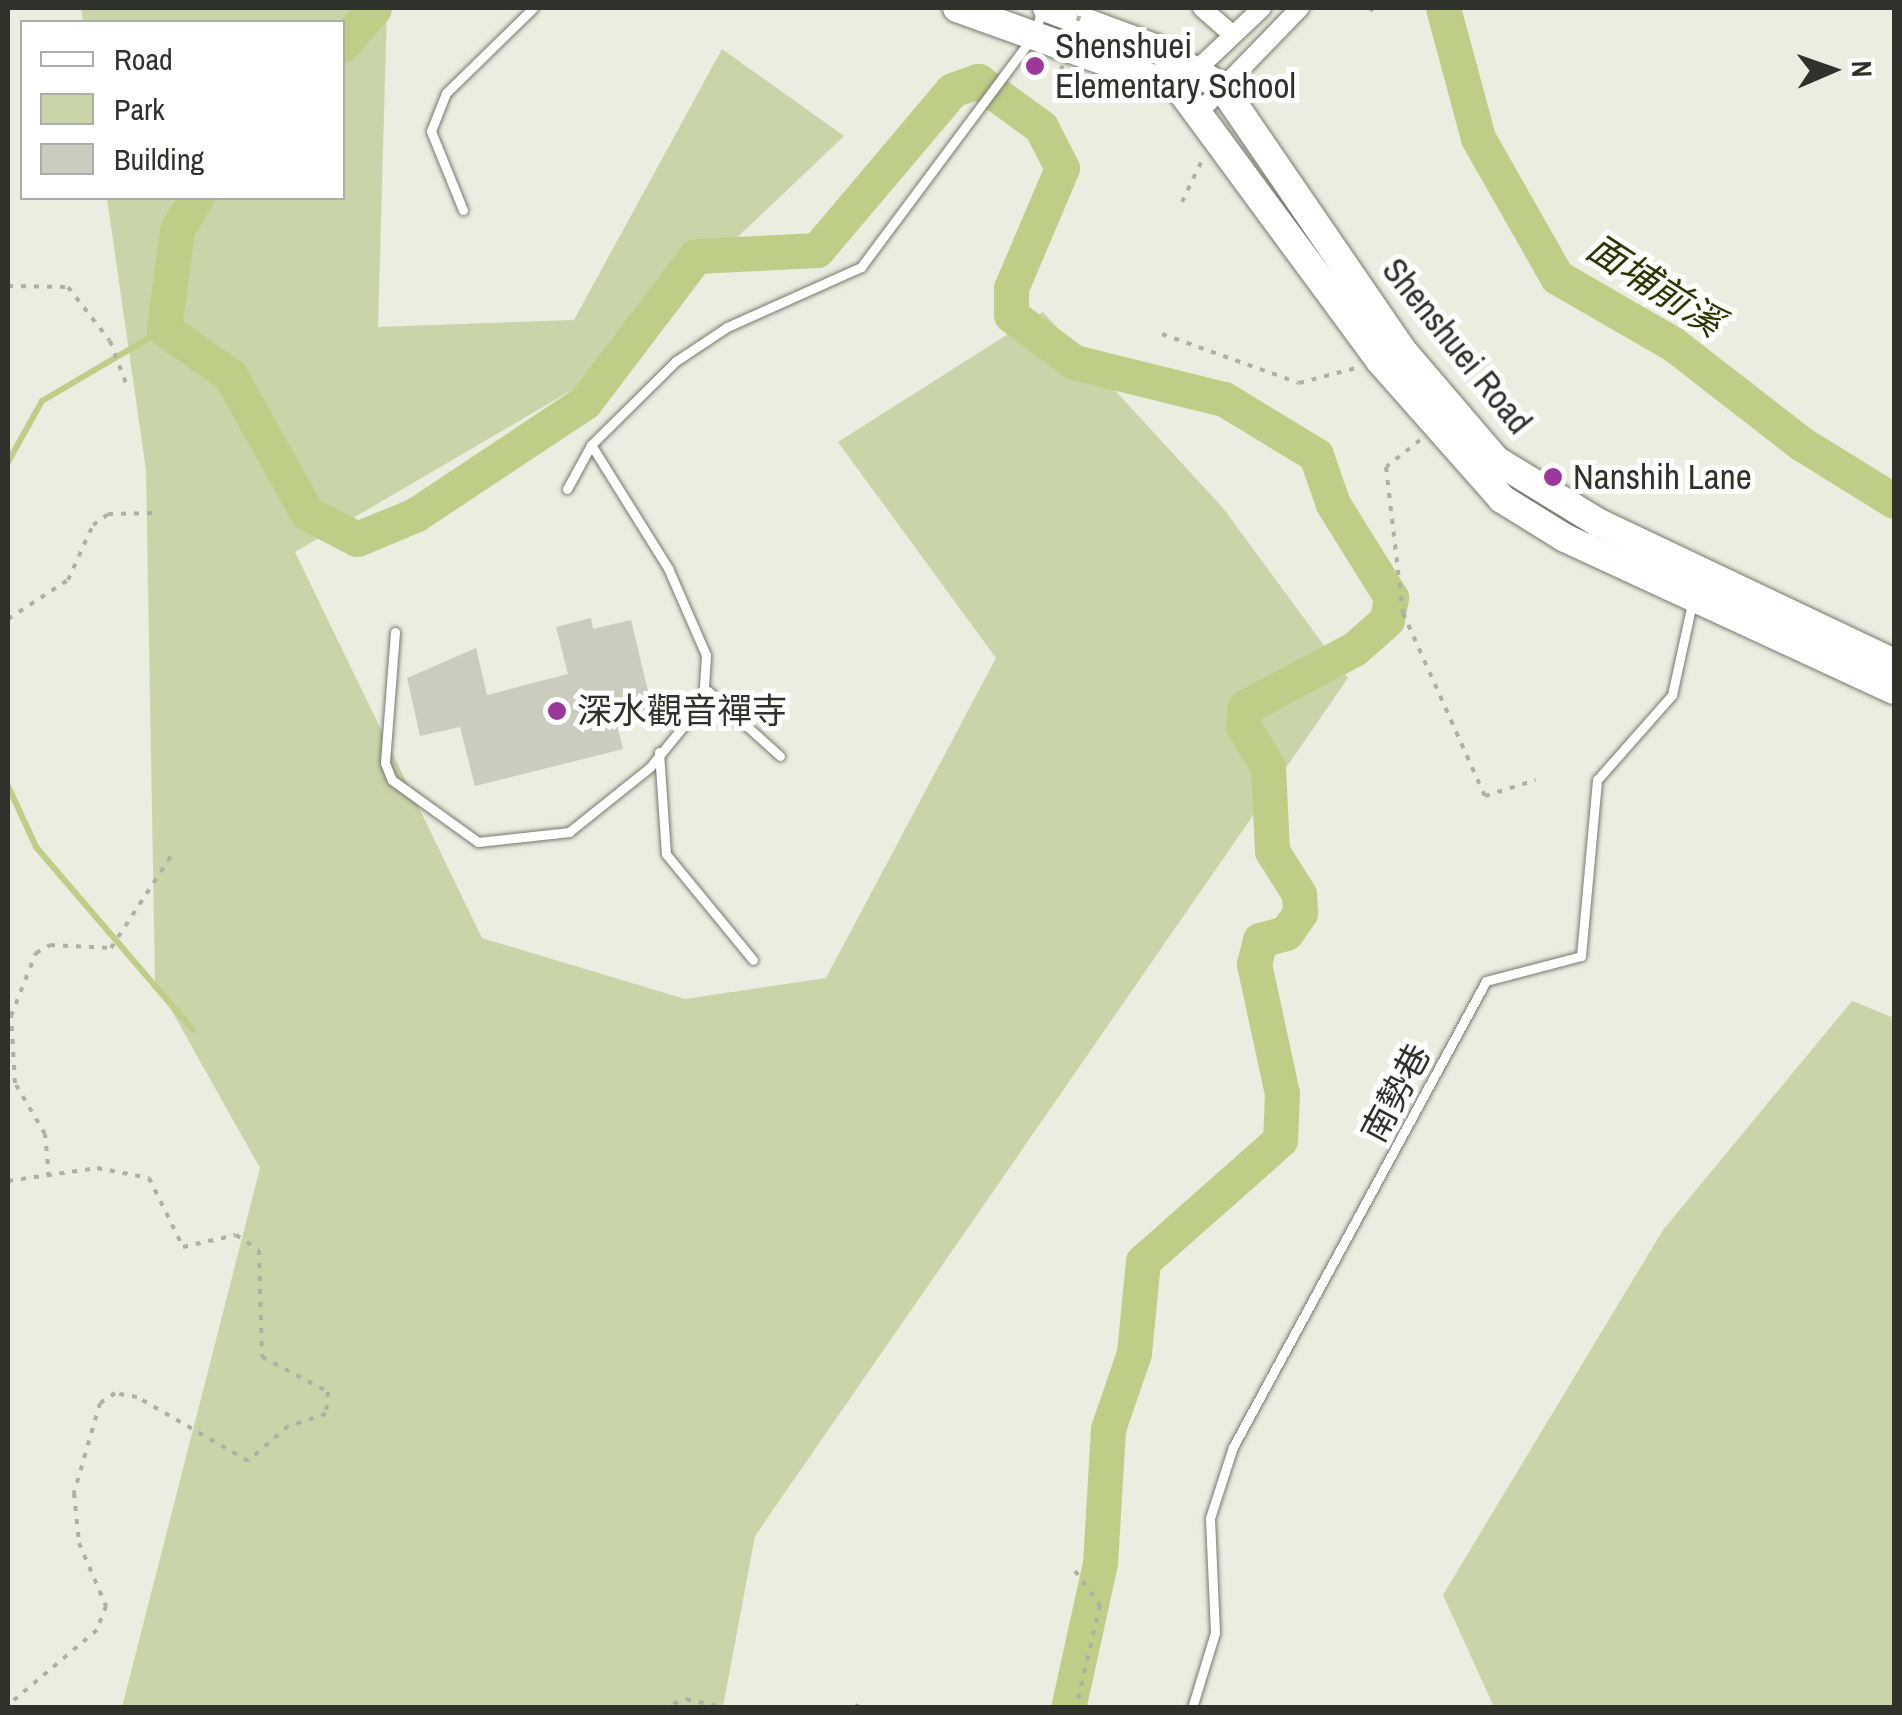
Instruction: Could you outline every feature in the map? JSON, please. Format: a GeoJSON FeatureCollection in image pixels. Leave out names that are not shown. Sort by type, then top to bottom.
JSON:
{"type":"FeatureCollection","features":[{"type":"Feature","properties":{"kind":"main road"},"geometry":{"type":"LineString","coordinates":[[957,8],[1042,26],[1189,78]]}},
{"type":"Feature","properties":{"kind":"main road","name":"Shenshuei Road"},"geometry":{"type":"LineString","coordinates":[[1189,78],[1222,87],[1402,350],[1496,460],[1698,584],[1894,690]]}},
{"type":"Feature","properties":{"kind":"main road","name":"Shenshuei Road"},"geometry":{"type":"LineString","coordinates":[[1189,78],[1202,109],[1380,361],[1435,428],[1502,499],[1894,663]]}},
{"type":"Feature","properties":{"kind":"street"},"geometry":{"type":"LineString","coordinates":[[1202,8],[1240,29]]}},
{"type":"Feature","properties":{"kind":"street"},"geometry":{"type":"LineString","coordinates":[[1189,78],[1262,8]]}},
{"type":"Feature","properties":{"kind":"street"},"geometry":{"type":"LineString","coordinates":[[1202,109],[1300,8]]}},
{"type":"Feature","properties":{"kind":"lane"},"geometry":{"type":"LineString","coordinates":[[462,210],[431,130],[446,93],[533,8]]}},
{"type":"Feature","properties":{"kind":"lane"},"geometry":{"type":"LineString","coordinates":[[567,489],[592,445],[633,398],[727,327],[861,267],[1042,26]]}},
{"type":"Feature","properties":{"kind":"lane"},"geometry":{"type":"LineString","coordinates":[[395,632],[384,763],[392,780],[478,842],[569,832],[650,768],[659,749],[708,691],[706,656],[668,568],[592,445]]}},
{"type":"Feature","properties":{"kind":"lane","name":"南勢巷"},"geometry":{"type":"LineString","coordinates":[[1192,1708],[1215,1632],[1210,1518],[1232,1447],[1486,981],[1581,956],[1597,780],[1672,695],[1698,584]]}},
{"type":"Feature","properties":{"kind":"lane"},"geometry":{"type":"LineString","coordinates":[[708,691],[780,756]]}},
{"type":"Feature","properties":{"kind":"lane"},"geometry":{"type":"LineString","coordinates":[[659,749],[666,854],[753,960]]}},
{"type":"Feature","properties":{"kind":"path"},"geometry":{"type":"LineString","coordinates":[[1042,26],[1040,73],[1058,79],[1082,8]]}},
{"type":"Feature","properties":{"kind":"path"},"geometry":{"type":"LineString","coordinates":[[1369,8],[1379,14]]}},
{"type":"Feature","properties":{"kind":"path"},"geometry":{"type":"LineString","coordinates":[[1182,202],[1189,174],[1222,136]]}},
{"type":"Feature","properties":{"kind":"path"},"geometry":{"type":"LineString","coordinates":[[8,286],[68,288],[110,341],[127,386]]}},
{"type":"Feature","properties":{"kind":"path"},"geometry":{"type":"LineString","coordinates":[[1162,334],[1299,383],[1380,361]]}},
{"type":"Feature","properties":{"kind":"path"},"geometry":{"type":"LineString","coordinates":[[1435,428],[1386,466],[1403,613],[1485,796],[1536,780]]}},
{"type":"Feature","properties":{"kind":"path"},"geometry":{"type":"LineString","coordinates":[[8,618],[68,580],[93,525],[108,514],[155,513]]}},
{"type":"Feature","properties":{"kind":"path"},"geometry":{"type":"LineString","coordinates":[[49,1177],[45,1134],[15,1083],[11,1016],[36,952],[50,944],[112,948],[172,854]]}},
{"type":"Feature","properties":{"kind":"path"},"geometry":{"type":"LineString","coordinates":[[8,1180],[98,1168],[149,1178],[182,1246],[236,1235],[259,1250],[262,1358],[314,1378],[327,1403],[326,1414],[288,1426],[248,1461],[137,1397],[115,1393],[100,1403],[74,1493],[79,1543],[106,1606],[97,1630],[8,1705]]}},
{"type":"Feature","properties":{"kind":"path"},"geometry":{"type":"LineString","coordinates":[[1075,1571],[1100,1605],[1076,1708]]}},
{"type":"Feature","properties":{"kind":"path"},"geometry":{"type":"LineString","coordinates":[[661,1708],[686,1699],[724,1708]]}},
{"type":"Feature","properties":{"kind":"path"},"geometry":{"type":"LineString","coordinates":[[855,1708],[861,1700]]}},
{"type":"Feature","properties":{"kind":"green space"},"geometry":{"type":"Polygon","coordinates":[[[81,8],[387,8],[378,327],[574,320],[722,49],[844,136],[584,383],[295,552],[482,938],[685,999],[826,978],[996,658],[838,442],[1043,312],[1223,508],[1348,678],[755,1536],[723,1707],[122,1707],[260,1168],[155,981],[146,470],[107,200],[345,200],[345,20],[83,20],[81,8]]]}},
{"type":"Feature","properties":{"kind":"green space"},"geometry":{"type":"Polygon","coordinates":[[[1852,1001],[1894,1018],[1894,1707],[1494,1707],[1443,1595],[1663,1230],[1852,1001]]]}},
{"type":"Feature","properties":{"kind":"building","name":"深水觀音禪寺"},"geometry":{"type":"Polygon","coordinates":[[[591,618],[593,629],[631,620],[652,708],[615,717],[623,749],[475,786],[460,727],[420,736],[407,678],[476,648],[487,695],[568,674],[556,627],[591,618]]]}},
{"type":"Feature","properties":{"kind":"waterway"},"geometry":{"type":"LineString","coordinates":[[345,42],[374,8]]}},
{"type":"Feature","properties":{"kind":"waterway","name":"面埔前溪"},"geometry":{"type":"LineString","coordinates":[[1443,8],[1478,138],[1557,277],[1673,344],[1802,444],[1894,501]]}},
{"type":"Feature","properties":{"kind":"waterway"},"geometry":{"type":"LineString","coordinates":[[195,200],[177,230],[164,329],[230,375],[307,513],[357,539],[415,515],[585,402],[696,256],[817,250],[952,90],[978,81],[1041,127],[1062,168],[1011,288],[1011,315],[1074,362],[1224,399],[1316,455],[1333,504],[1391,597],[1387,620],[1354,649],[1245,707],[1243,726],[1268,767],[1272,851],[1299,894],[1300,913],[1286,933],[1260,940],[1254,964],[1282,1093],[1280,1140],[1143,1261],[1134,1353],[1108,1429],[1100,1563],[1068,1708]]}},
{"type":"Feature","properties":{"kind":"waterway"},"geometry":{"type":"LineString","coordinates":[[8,462],[42,401],[164,329]]}},
{"type":"Feature","properties":{"kind":"waterway"},"geometry":{"type":"LineString","coordinates":[[8,786],[36,847],[193,1030]]}},
{"type":"Feature","properties":{"kind":"place","name":"Shenshuei Elementary School"},"geometry":{"type":"Point","coordinates":[1035,66]}},
{"type":"Feature","properties":{"kind":"place","name":"Nanshih Lane"},"geometry":{"type":"Point","coordinates":[1553,477]}},
{"type":"Feature","properties":{"kind":"place","name":"深水觀音禪寺"},"geometry":{"type":"Point","coordinates":[557,711]}}]}
